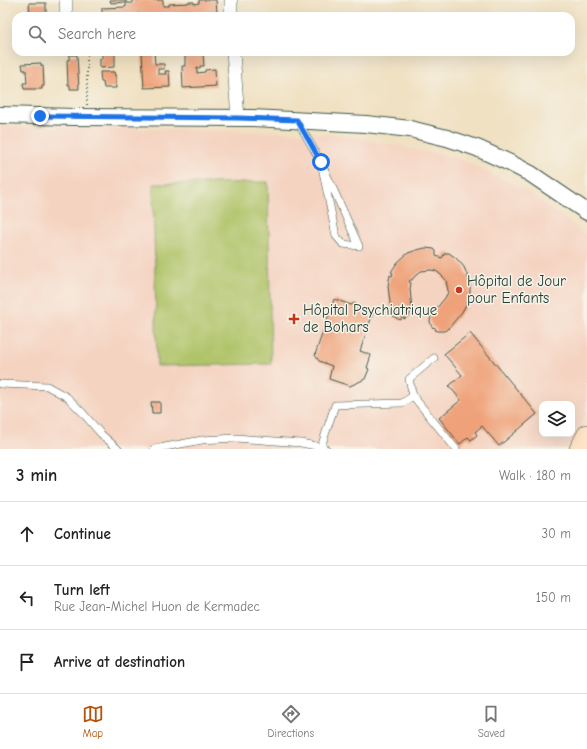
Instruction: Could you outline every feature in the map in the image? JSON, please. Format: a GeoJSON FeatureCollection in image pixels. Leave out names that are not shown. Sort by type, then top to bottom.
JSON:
{"type":"FeatureCollection","features":[{"type":"Feature","properties":{"kind":"main road"},"geometry":{"type":"LineString","coordinates":[[579,449],[587,434]]}},
{"type":"Feature","properties":{"kind":"street"},"geometry":{"type":"LineString","coordinates":[[66,0],[66,12]]}},
{"type":"Feature","properties":{"kind":"street"},"geometry":{"type":"LineString","coordinates":[[231,0],[231,12]]}},
{"type":"Feature","properties":{"kind":"street"},"geometry":{"type":"LineString","coordinates":[[233,56],[238,118]]}},
{"type":"Feature","properties":{"kind":"street"},"geometry":{"type":"LineString","coordinates":[[0,115],[297,120],[366,124],[410,129],[447,138],[477,148],[524,170],[587,212]]}},
{"type":"Feature","properties":{"kind":"lane"},"geometry":{"type":"LineString","coordinates":[[297,120],[321,162],[359,246],[343,244],[336,236],[321,162]]}},
{"type":"Feature","properties":{"kind":"lane"},"geometry":{"type":"LineString","coordinates":[[434,358],[409,379],[413,396],[456,449]]}},
{"type":"Feature","properties":{"kind":"lane"},"geometry":{"type":"LineString","coordinates":[[0,384],[47,386],[67,397],[101,434],[118,449]]}},
{"type":"Feature","properties":{"kind":"lane"},"geometry":{"type":"LineString","coordinates":[[154,449],[202,440],[236,438],[301,443],[324,448],[335,406],[402,403],[413,396]]}},
{"type":"Feature","properties":{"kind":"path"},"geometry":{"type":"LineString","coordinates":[[87,56],[87,117]]}},
{"type":"Feature","properties":{"kind":"shaded area","name":"Hôpital Psychiatrique de Bohars"},"geometry":{"type":"Polygon","coordinates":[[[0,126],[287,132],[349,136],[461,159],[528,192],[587,235],[587,410],[571,449],[0,449],[0,126]]]}},
{"type":"Feature","properties":{"kind":"green space"},"geometry":{"type":"Polygon","coordinates":[[[268,182],[271,364],[157,366],[153,184],[268,182]]]}},
{"type":"Feature","properties":{"kind":"building"},"geometry":{"type":"Polygon","coordinates":[[[110,0],[126,0],[126,2],[111,3],[110,0]]]}},
{"type":"Feature","properties":{"kind":"building"},"geometry":{"type":"Polygon","coordinates":[[[133,0],[163,0],[163,6],[169,6],[169,4],[188,2],[194,2],[194,4],[199,3],[199,0],[216,0],[217,12],[102,12],[102,8],[126,7],[126,3],[133,3],[133,0]]]}},
{"type":"Feature","properties":{"kind":"building"},"geometry":{"type":"Polygon","coordinates":[[[29,3],[46,3],[46,12],[30,12],[29,3]]]}},
{"type":"Feature","properties":{"kind":"building"},"geometry":{"type":"Polygon","coordinates":[[[69,56],[77,56],[79,89],[70,89],[70,85],[68,85],[67,60],[69,60],[69,56]]]}},
{"type":"Feature","properties":{"kind":"building"},"geometry":{"type":"Polygon","coordinates":[[[102,56],[115,56],[114,67],[100,68],[100,59],[102,59],[102,56]]]}},
{"type":"Feature","properties":{"kind":"building"},"geometry":{"type":"Polygon","coordinates":[[[142,56],[154,56],[155,64],[164,64],[164,69],[158,69],[158,74],[166,74],[165,71],[169,71],[170,87],[144,88],[142,56]]]}},
{"type":"Feature","properties":{"kind":"building"},"geometry":{"type":"Polygon","coordinates":[[[185,56],[203,56],[204,66],[197,68],[197,73],[215,69],[216,86],[183,88],[182,66],[185,66],[185,56]]]}},
{"type":"Feature","properties":{"kind":"building"},"geometry":{"type":"Polygon","coordinates":[[[41,63],[41,66],[43,66],[44,86],[42,86],[42,89],[24,89],[23,83],[27,83],[26,70],[23,70],[22,64],[41,63]]]}},
{"type":"Feature","properties":{"kind":"building"},"geometry":{"type":"Polygon","coordinates":[[[100,72],[114,72],[116,76],[116,88],[104,88],[103,82],[101,82],[100,72]]]}},
{"type":"Feature","properties":{"kind":"building","name":"Hôpital de Jour pour Enfants"},"geometry":{"type":"Polygon","coordinates":[[[425,248],[434,249],[436,251],[436,256],[442,258],[445,253],[449,253],[456,258],[464,267],[470,285],[468,301],[462,312],[448,329],[444,331],[435,330],[436,329],[434,327],[433,328],[430,321],[431,315],[449,292],[446,280],[436,271],[421,271],[412,280],[410,280],[412,309],[409,316],[404,319],[403,317],[401,318],[401,320],[393,316],[391,311],[388,286],[390,275],[392,276],[393,273],[391,272],[397,263],[408,253],[425,248]]]}},
{"type":"Feature","properties":{"kind":"building"},"geometry":{"type":"Polygon","coordinates":[[[334,299],[351,305],[355,303],[357,307],[373,313],[360,351],[371,355],[367,368],[369,369],[365,379],[350,386],[329,379],[332,366],[319,361],[315,355],[334,299]]]}},
{"type":"Feature","properties":{"kind":"building"},"geometry":{"type":"Polygon","coordinates":[[[470,333],[537,414],[499,446],[482,426],[475,432],[477,435],[471,440],[468,437],[460,444],[439,418],[461,400],[449,386],[462,375],[444,354],[470,333]]]}},
{"type":"Feature","properties":{"kind":"building"},"geometry":{"type":"Polygon","coordinates":[[[151,402],[160,402],[160,413],[152,413],[151,402]]]}},
{"type":"Feature","properties":{"kind":"place","name":"Hôpital de Jour pour Enfants"},"geometry":{"type":"Point","coordinates":[459,290]}},
{"type":"Feature","properties":{"kind":"place","name":"Hôpital Psychiatrique de Bohars"},"geometry":{"type":"Point","coordinates":[294,319]}},
{"type":"Feature","properties":{"kind":"route"},"geometry":{"type":"LineString","coordinates":[[40,116],[297,120],[321,162]]}}]}
